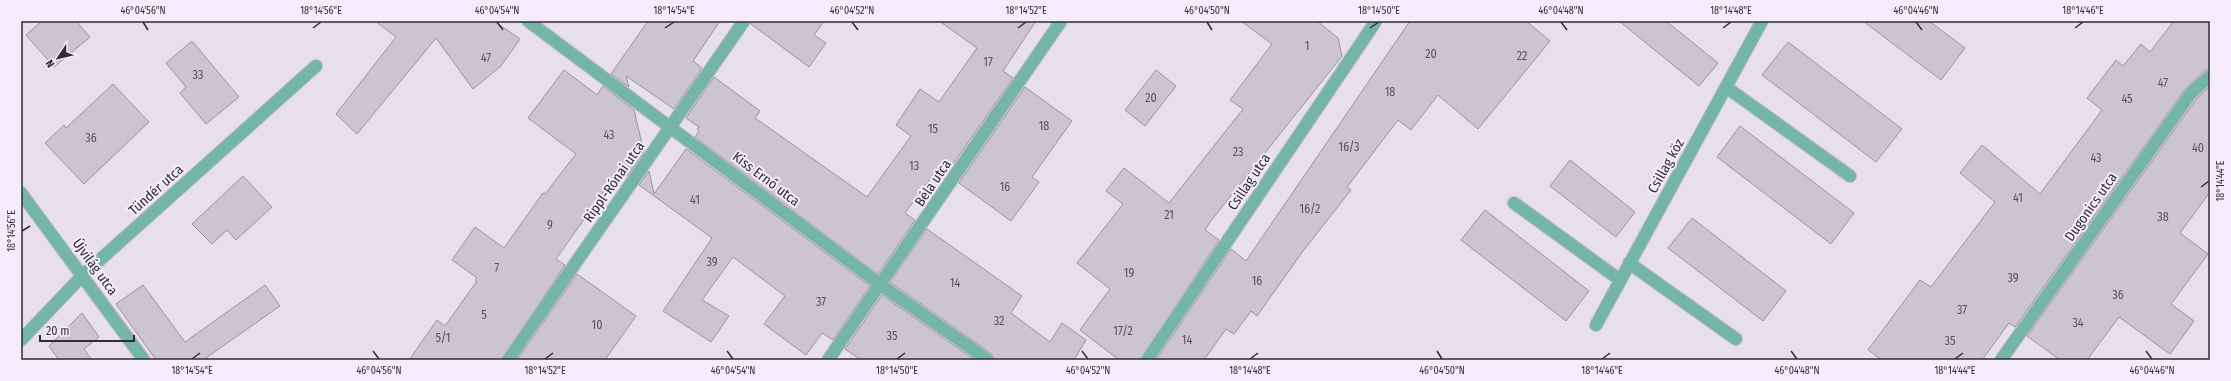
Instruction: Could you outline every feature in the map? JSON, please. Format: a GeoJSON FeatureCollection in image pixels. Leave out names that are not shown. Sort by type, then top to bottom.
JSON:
{"type":"FeatureCollection","features":[{"type":"Feature","properties":{"kind":"street","name":"Kiss Ernő utca"},"geometry":{"type":"LineString","coordinates":[[528,21],[881,284],[988,360]]}},
{"type":"Feature","properties":{"kind":"street","name":"Rippl-Rónai utca"},"geometry":{"type":"LineString","coordinates":[[508,360],[744,21]]}},
{"type":"Feature","properties":{"kind":"street","name":"Béla utca"},"geometry":{"type":"LineString","coordinates":[[828,360],[1061,21]]}},
{"type":"Feature","properties":{"kind":"street","name":"Csillag utca"},"geometry":{"type":"LineString","coordinates":[[1147,360],[1376,21]]}},
{"type":"Feature","properties":{"kind":"street","name":"Csillag köz"},"geometry":{"type":"LineString","coordinates":[[1596,325],[1762,21]]}},
{"type":"Feature","properties":{"kind":"street","name":"Tündér utca"},"geometry":{"type":"LineString","coordinates":[[21,340],[83,275],[316,66]]}},
{"type":"Feature","properties":{"kind":"street","name":"Dugonics utca"},"geometry":{"type":"LineString","coordinates":[[2001,360],[2191,94],[2210,76]]}},
{"type":"Feature","properties":{"kind":"street"},"geometry":{"type":"LineString","coordinates":[[1726,87],[1850,176]]}},
{"type":"Feature","properties":{"kind":"street","name":"Újvilág utca"},"geometry":{"type":"LineString","coordinates":[[21,193],[83,275],[144,360]]}},
{"type":"Feature","properties":{"kind":"street"},"geometry":{"type":"LineString","coordinates":[[1514,203],[1620,280]]}},
{"type":"Feature","properties":{"kind":"street"},"geometry":{"type":"LineString","coordinates":[[1629,263],[1736,338]]}},
{"type":"Feature","properties":{"kind":"building"},"geometry":{"type":"Polygon","coordinates":[[[42,21],[76,21],[90,37],[54,67],[26,35],[42,21]]]}},
{"type":"Feature","properties":{"kind":"building"},"geometry":{"type":"Polygon","coordinates":[[[375,21],[494,21],[520,39],[501,66],[473,89],[436,38],[357,134],[336,114],[396,37],[375,21]]]}},
{"type":"Feature","properties":{"kind":"building"},"geometry":{"type":"Polygon","coordinates":[[[648,21],[720,21],[693,61],[702,68],[674,109],[626,76],[629,87],[611,74],[648,21]]]}},
{"type":"Feature","properties":{"kind":"building"},"geometry":{"type":"Polygon","coordinates":[[[751,21],[824,21],[814,35],[826,43],[809,67],[751,24],[751,21]]]}},
{"type":"Feature","properties":{"kind":"building"},"geometry":{"type":"Polygon","coordinates":[[[939,21],[1036,21],[1003,71],[1013,78],[946,174],[938,168],[905,213],[915,220],[878,274],[695,137],[699,131],[697,129],[699,127],[686,118],[714,77],[760,111],[755,118],[867,197],[911,136],[896,125],[920,89],[939,102],[977,48],[939,21]]]}},
{"type":"Feature","properties":{"kind":"building"},"geometry":{"type":"Polygon","coordinates":[[[1241,21],[1317,21],[1338,38],[1342,56],[1210,222],[1205,230],[1219,240],[1140,360],[1119,360],[1080,330],[1110,289],[1077,263],[1123,204],[1106,191],[1124,168],[1169,203],[1243,109],[1230,100],[1272,44],[1241,21]]]}},
{"type":"Feature","properties":{"kind":"building"},"geometry":{"type":"Polygon","coordinates":[[[1410,21],[1526,21],[1550,41],[1478,129],[1438,95],[1411,130],[1398,120],[1347,187],[1351,190],[1303,251],[1257,316],[1251,311],[1234,334],[1226,329],[1204,360],[1156,360],[1231,249],[1246,261],[1410,21]]]}},
{"type":"Feature","properties":{"kind":"building"},"geometry":{"type":"Polygon","coordinates":[[[1619,21],[1666,21],[1718,63],[1699,86],[1619,21]]]}},
{"type":"Feature","properties":{"kind":"building"},"geometry":{"type":"Polygon","coordinates":[[[1863,21],[1929,21],[1965,48],[1941,80],[1863,21]]]}},
{"type":"Feature","properties":{"kind":"building"},"geometry":{"type":"Polygon","coordinates":[[[2174,21],[2210,21],[2210,69],[2205,70],[2185,89],[2015,327],[2009,323],[1982,360],[1882,360],[1868,350],[1920,280],[1931,287],[1995,202],[1960,173],[1982,145],[2040,194],[2102,110],[2087,98],[2116,60],[2123,66],[2141,44],[2150,52],[2174,21]]]}},
{"type":"Feature","properties":{"kind":"building"},"geometry":{"type":"Polygon","coordinates":[[[192,41],[239,97],[206,124],[180,93],[186,87],[166,63],[192,41]]]}},
{"type":"Feature","properties":{"kind":"building"},"geometry":{"type":"Polygon","coordinates":[[[1788,42],[1902,129],[1876,162],[1762,75],[1788,42]]]}},
{"type":"Feature","properties":{"kind":"building"},"geometry":{"type":"Polygon","coordinates":[[[564,70],[597,95],[603,86],[634,110],[644,152],[627,176],[619,170],[556,259],[565,265],[501,360],[409,360],[437,320],[445,326],[477,281],[475,280],[477,278],[452,260],[475,227],[504,248],[543,193],[545,194],[576,154],[528,118],[564,70]]]}},
{"type":"Feature","properties":{"kind":"building"},"geometry":{"type":"Polygon","coordinates":[[[1156,70],[1176,86],[1145,126],[1125,110],[1156,70]]]}},
{"type":"Feature","properties":{"kind":"building"},"geometry":{"type":"Polygon","coordinates":[[[113,84],[149,122],[84,184],[45,143],[64,125],[66,128],[113,84]]]}},
{"type":"Feature","properties":{"kind":"building"},"geometry":{"type":"Polygon","coordinates":[[[2210,86],[2210,192],[2180,233],[2208,254],[2171,304],[2194,321],[2170,354],[2119,317],[2087,360],[2060,360],[2027,336],[2197,98],[2210,86]]]}},
{"type":"Feature","properties":{"kind":"building"},"geometry":{"type":"Polygon","coordinates":[[[1025,87],[1072,121],[1032,177],[1039,182],[1011,221],[959,183],[1025,87]]]}},
{"type":"Feature","properties":{"kind":"building"},"geometry":{"type":"Polygon","coordinates":[[[1740,126],[1854,213],[1831,244],[1717,157],[1740,126]]]}},
{"type":"Feature","properties":{"kind":"building"},"geometry":{"type":"Polygon","coordinates":[[[686,149],[870,286],[833,340],[822,333],[806,355],[764,324],[785,296],[733,257],[702,300],[729,316],[711,342],[663,311],[712,238],[639,185],[649,171],[654,194],[686,149]]]}},
{"type":"Feature","properties":{"kind":"building"},"geometry":{"type":"Polygon","coordinates":[[[1570,160],[1635,212],[1616,237],[1550,186],[1570,160]]]}},
{"type":"Feature","properties":{"kind":"building"},"geometry":{"type":"Polygon","coordinates":[[[243,176],[272,207],[236,240],[227,230],[212,244],[192,224],[243,176]]]}},
{"type":"Feature","properties":{"kind":"building"},"geometry":{"type":"Polygon","coordinates":[[[1485,210],[1589,291],[1566,321],[1461,240],[1485,210]]]}},
{"type":"Feature","properties":{"kind":"building"},"geometry":{"type":"Polygon","coordinates":[[[1692,218],[1786,291],[1763,321],[1668,248],[1692,218]]]}},
{"type":"Feature","properties":{"kind":"building"},"geometry":{"type":"Polygon","coordinates":[[[927,229],[1022,296],[1011,313],[1050,342],[1062,323],[1086,340],[1074,360],[995,360],[992,354],[890,282],[927,229]]]}},
{"type":"Feature","properties":{"kind":"building"},"geometry":{"type":"Polygon","coordinates":[[[577,274],[636,316],[605,360],[517,360],[577,274]]]}},
{"type":"Feature","properties":{"kind":"building"},"geometry":{"type":"Polygon","coordinates":[[[143,285],[185,342],[265,285],[280,306],[203,360],[156,360],[116,304],[143,285]]]}},
{"type":"Feature","properties":{"kind":"building"},"geometry":{"type":"Polygon","coordinates":[[[882,295],[975,360],[861,360],[845,349],[882,295]]]}},
{"type":"Feature","properties":{"kind":"building"},"geometry":{"type":"Polygon","coordinates":[[[82,313],[99,337],[84,349],[92,360],[59,360],[49,346],[82,313]]]}}]}
